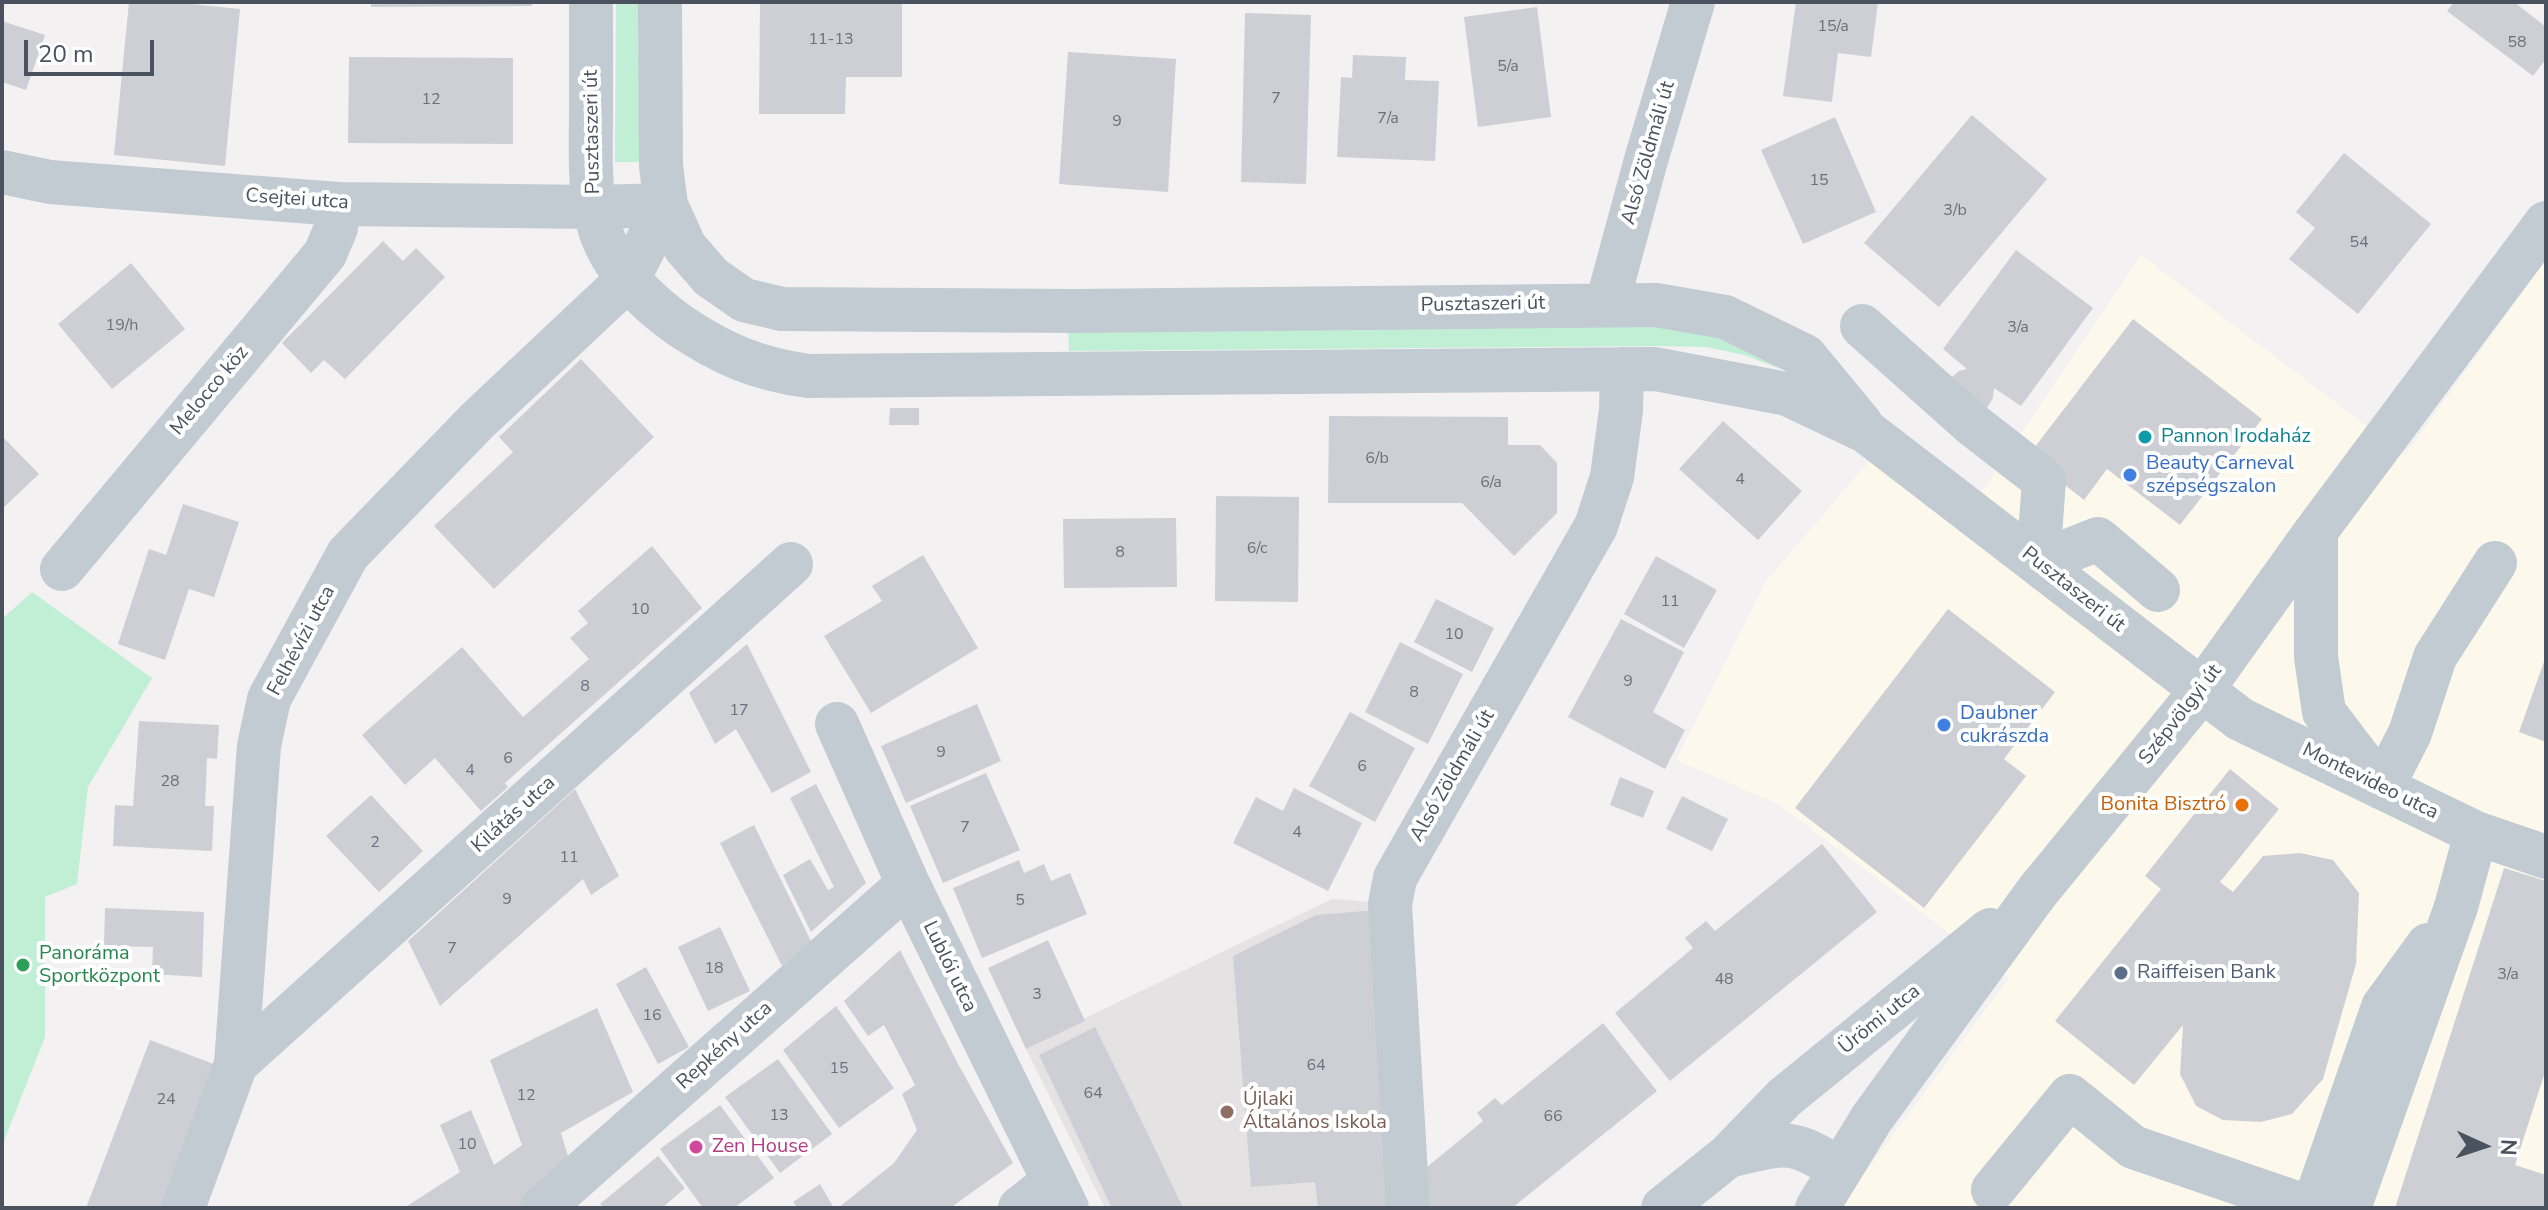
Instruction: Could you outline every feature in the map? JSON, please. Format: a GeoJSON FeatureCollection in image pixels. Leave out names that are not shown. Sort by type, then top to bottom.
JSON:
{"type":"FeatureCollection","features":[{"type":"Feature","properties":{"kind":"street","name":"Pusztaszeri út"},"geometry":{"type":"LineString","coordinates":[[591,2],[591,157],[595,207],[606,244],[628,279],[653,306],[702,340],[738,359],[773,371],[808,376],[1655,369],[1787,394],[1867,432],[2202,690]]}},
{"type":"Feature","properties":{"kind":"street","name":"Pusztaszeri út"},"geometry":{"type":"LineString","coordinates":[[660,2],[661,166],[666,205],[685,247],[711,277],[744,300],[782,309],[1656,305],[1725,317],[1805,356],[1867,432]]}},
{"type":"Feature","properties":{"kind":"street","name":"Alsó Zöldmáli út"},"geometry":{"type":"LineString","coordinates":[[1607,304],[1693,2]]}},
{"type":"Feature","properties":{"kind":"street","name":"Csejtei utca"},"geometry":{"type":"LineString","coordinates":[[5,180],[338,204],[666,205]]}},
{"type":"Feature","properties":{"kind":"street","name":"Melocco köz"},"geometry":{"type":"LineString","coordinates":[[62,569],[325,254],[336,228],[338,204]]}},
{"type":"Feature","properties":{"kind":"street","name":"Felhévízi utca"},"geometry":{"type":"LineString","coordinates":[[183,1208],[236,1064],[259,746],[269,699],[348,554],[477,421],[628,279],[666,205]]}},
{"type":"Feature","properties":{"kind":"street","name":"Szépvölgyi út"},"geometry":{"type":"LineString","coordinates":[[1817,1208],[1872,1118],[2037,892],[2202,690],[2316,531],[2546,223]]}},
{"type":"Feature","properties":{"kind":"street"},"geometry":{"type":"LineString","coordinates":[[1053,310],[1054,374]]}},
{"type":"Feature","properties":{"kind":"street"},"geometry":{"type":"LineString","coordinates":[[1862,326],[1973,425],[2044,480],[2038,563],[2098,539],[2158,590]]}},
{"type":"Feature","properties":{"kind":"street","name":"Alsó Zöldmáli út"},"geometry":{"type":"LineString","coordinates":[[1408,1208],[1390,904],[1395,878],[1596,526],[1612,477],[1621,410],[1622,369]]}},
{"type":"Feature","properties":{"kind":"street"},"geometry":{"type":"LineString","coordinates":[[2316,531],[2316,657],[2324,712],[2382,788],[2410,733],[2435,657],[2495,563]]}},
{"type":"Feature","properties":{"kind":"street","name":"Kilátás utca"},"geometry":{"type":"LineString","coordinates":[[236,1064],[791,564]]}},
{"type":"Feature","properties":{"kind":"street","name":"Montevideo utca"},"geometry":{"type":"LineString","coordinates":[[2202,690],[2240,719],[2382,788],[2476,833],[2546,857]]}},
{"type":"Feature","properties":{"kind":"street","name":"Lublói utca"},"geometry":{"type":"LineString","coordinates":[[837,724],[908,884],[1060,1194]]}},
{"type":"Feature","properties":{"kind":"street"},"geometry":{"type":"LineString","coordinates":[[2349,1208],[2456,907],[2476,833]]}},
{"type":"Feature","properties":{"kind":"street","name":"Repkény utca"},"geometry":{"type":"LineString","coordinates":[[542,1208],[908,884]]}},
{"type":"Feature","properties":{"kind":"street","name":"Ürömi utca"},"geometry":{"type":"LineString","coordinates":[[1663,1208],[1728,1156],[1784,1098],[2037,892]]}},
{"type":"Feature","properties":{"kind":"street"},"geometry":{"type":"LineString","coordinates":[[1993,1190],[2070,1096],[2133,1147],[2312,1208],[2383,1007],[2456,907]]}},
{"type":"Feature","properties":{"kind":"street","name":"Ürömi utca"},"geometry":{"type":"LineString","coordinates":[[1728,1156],[1783,1144],[1801,1146],[1839,1169]]}},
{"type":"Feature","properties":{"kind":"street"},"geometry":{"type":"LineString","coordinates":[[1020,1208],[1060,1194]]}},
{"type":"Feature","properties":{"kind":"shaded area"},"geometry":{"type":"Polygon","coordinates":[[[2141,255],[2405,455],[2546,260],[2546,1208],[1839,1208],[2009,978],[1778,804],[1676,760],[1766,581],[1877,452],[1964,518],[2141,255]]]}},
{"type":"Feature","properties":{"kind":"shaded area","name":"Újlaki Általános Iskola"},"geometry":{"type":"Polygon","coordinates":[[[1332,899],[1382,903],[1405,1208],[1105,1208],[1025,1047],[1332,899]]]}},
{"type":"Feature","properties":{"kind":"green space"},"geometry":{"type":"Polygon","coordinates":[[[616,2],[643,2],[643,162],[615,162],[616,2]]]}},
{"type":"Feature","properties":{"kind":"green space"},"geometry":{"type":"Polygon","coordinates":[[[1068,322],[1704,324],[1784,360],[1778,368],[1744,355],[1706,347],[1656,346],[1069,351],[1068,322]]]}},
{"type":"Feature","properties":{"kind":"green space"},"geometry":{"type":"Polygon","coordinates":[[[32,592],[152,678],[88,787],[77,884],[45,897],[45,1037],[2,1146],[2,619],[32,592]]]}},
{"type":"Feature","properties":{"kind":"building"},"geometry":{"type":"Polygon","coordinates":[[[129,2],[171,2],[240,9],[225,166],[114,155],[129,2]]]}},
{"type":"Feature","properties":{"kind":"building"},"geometry":{"type":"Polygon","coordinates":[[[371,2],[532,2],[532,6],[371,7],[371,2]]]}},
{"type":"Feature","properties":{"kind":"building"},"geometry":{"type":"Polygon","coordinates":[[[760,2],[902,2],[902,77],[846,77],[845,114],[759,114],[760,2]]]}},
{"type":"Feature","properties":{"kind":"building"},"geometry":{"type":"Polygon","coordinates":[[[1796,2],[1878,2],[1871,57],[1838,53],[1832,102],[1783,96],[1796,2]]]}},
{"type":"Feature","properties":{"kind":"building"},"geometry":{"type":"Polygon","coordinates":[[[2454,2],[2514,2],[2546,27],[2546,59],[2533,76],[2447,11],[2454,2]]]}},
{"type":"Feature","properties":{"kind":"building"},"geometry":{"type":"Polygon","coordinates":[[[1537,7],[1551,117],[1478,127],[1464,17],[1537,7]]]}},
{"type":"Feature","properties":{"kind":"building"},"geometry":{"type":"Polygon","coordinates":[[[1245,13],[1311,15],[1306,184],[1241,182],[1245,13]]]}},
{"type":"Feature","properties":{"kind":"building"},"geometry":{"type":"Polygon","coordinates":[[[2,21],[45,35],[26,90],[2,82],[2,21]]]}},
{"type":"Feature","properties":{"kind":"building"},"geometry":{"type":"Polygon","coordinates":[[[1068,52],[1176,59],[1168,192],[1059,184],[1068,52]]]}},
{"type":"Feature","properties":{"kind":"building"},"geometry":{"type":"Polygon","coordinates":[[[1353,55],[1406,57],[1405,80],[1439,81],[1435,161],[1337,157],[1341,77],[1352,78],[1353,55]]]}},
{"type":"Feature","properties":{"kind":"building"},"geometry":{"type":"Polygon","coordinates":[[[349,57],[513,58],[513,144],[348,143],[349,57]]]}},
{"type":"Feature","properties":{"kind":"building"},"geometry":{"type":"Polygon","coordinates":[[[1972,115],[2047,179],[1939,307],[1864,243],[1972,115]]]}},
{"type":"Feature","properties":{"kind":"building"},"geometry":{"type":"Polygon","coordinates":[[[1835,117],[1876,212],[1803,244],[1761,150],[1835,117]]]}},
{"type":"Feature","properties":{"kind":"building"},"geometry":{"type":"Polygon","coordinates":[[[2344,153],[2431,224],[2358,314],[2289,259],[2315,228],[2296,212],[2344,153]]]}},
{"type":"Feature","properties":{"kind":"building"},"geometry":{"type":"Polygon","coordinates":[[[383,241],[403,261],[416,248],[445,277],[345,379],[324,360],[311,373],[282,343],[383,241]]]}},
{"type":"Feature","properties":{"kind":"building"},"geometry":{"type":"Polygon","coordinates":[[[2016,250],[2093,308],[2021,406],[1994,388],[1987,408],[1971,413],[1950,390],[1952,377],[1967,369],[1943,349],[2016,250]]]}},
{"type":"Feature","properties":{"kind":"building"},"geometry":{"type":"Polygon","coordinates":[[[131,263],[185,329],[112,389],[58,324],[131,263]]]}},
{"type":"Feature","properties":{"kind":"building","name":"Pannon Irodaház"},"geometry":{"type":"Polygon","coordinates":[[[2133,319],[2262,419],[2180,525],[2107,469],[2084,500],[2028,456],[2133,319]]]}},
{"type":"Feature","properties":{"kind":"building"},"geometry":{"type":"Polygon","coordinates":[[[581,359],[654,437],[494,589],[434,526],[513,452],[499,437],[581,359]]]}},
{"type":"Feature","properties":{"kind":"building"},"geometry":{"type":"Polygon","coordinates":[[[890,408],[919,408],[919,425],[889,425],[890,408]]]}},
{"type":"Feature","properties":{"kind":"building"},"geometry":{"type":"Polygon","coordinates":[[[1329,416],[1508,417],[1508,445],[1540,445],[1557,463],[1557,513],[1514,556],[1462,503],[1328,503],[1329,416]]]}},
{"type":"Feature","properties":{"kind":"building"},"geometry":{"type":"Polygon","coordinates":[[[1723,421],[1802,491],[1758,540],[1679,469],[1723,421]]]}},
{"type":"Feature","properties":{"kind":"building"},"geometry":{"type":"Polygon","coordinates":[[[2,436],[39,474],[2,509],[2,436]]]}},
{"type":"Feature","properties":{"kind":"building"},"geometry":{"type":"Polygon","coordinates":[[[1216,496],[1299,497],[1298,602],[1215,601],[1216,496]]]}},
{"type":"Feature","properties":{"kind":"building"},"geometry":{"type":"Polygon","coordinates":[[[183,504],[239,522],[214,597],[189,589],[165,660],[118,644],[149,549],[166,555],[183,504]]]}},
{"type":"Feature","properties":{"kind":"building"},"geometry":{"type":"Polygon","coordinates":[[[1176,518],[1177,587],[1064,588],[1063,519],[1176,518]]]}},
{"type":"Feature","properties":{"kind":"building"},"geometry":{"type":"Polygon","coordinates":[[[652,546],[702,608],[505,783],[508,787],[481,811],[435,758],[405,785],[362,735],[462,647],[523,717],[589,659],[570,638],[588,623],[578,611],[652,546]]]}},
{"type":"Feature","properties":{"kind":"building"},"geometry":{"type":"Polygon","coordinates":[[[923,555],[978,648],[871,713],[824,636],[882,601],[872,586],[923,555]]]}},
{"type":"Feature","properties":{"kind":"building"},"geometry":{"type":"Polygon","coordinates":[[[1656,556],[1717,590],[1684,648],[1624,614],[1656,556]]]}},
{"type":"Feature","properties":{"kind":"building"},"geometry":{"type":"Polygon","coordinates":[[[1436,599],[1494,628],[1472,672],[1414,642],[1436,599]]]}},
{"type":"Feature","properties":{"kind":"building","name":"Daubner cukrászda"},"geometry":{"type":"Polygon","coordinates":[[[1948,609],[2055,692],[2004,759],[2026,776],[1924,908],[1795,808],[1948,609]]]}},
{"type":"Feature","properties":{"kind":"building"},"geometry":{"type":"Polygon","coordinates":[[[1621,619],[1684,652],[1653,712],[1685,730],[1665,769],[1568,717],[1621,619]]]}},
{"type":"Feature","properties":{"kind":"building"},"geometry":{"type":"Polygon","coordinates":[[[1400,642],[1463,674],[1428,744],[1365,712],[1400,642]]]}},
{"type":"Feature","properties":{"kind":"building"},"geometry":{"type":"Polygon","coordinates":[[[747,644],[811,772],[772,793],[736,729],[715,744],[689,693],[747,644]]]}},
{"type":"Feature","properties":{"kind":"building"},"geometry":{"type":"Polygon","coordinates":[[[2546,656],[2546,742],[2519,732],[2546,656]]]}},
{"type":"Feature","properties":{"kind":"building"},"geometry":{"type":"Polygon","coordinates":[[[977,704],[1001,761],[906,803],[881,746],[977,704]]]}},
{"type":"Feature","properties":{"kind":"building"},"geometry":{"type":"Polygon","coordinates":[[[1350,712],[1415,748],[1375,822],[1309,786],[1350,712]]]}},
{"type":"Feature","properties":{"kind":"building"},"geometry":{"type":"Polygon","coordinates":[[[139,721],[219,725],[217,759],[207,758],[205,806],[214,806],[212,851],[113,846],[115,805],[133,806],[139,721]]]}},
{"type":"Feature","properties":{"kind":"building"},"geometry":{"type":"Polygon","coordinates":[[[2230,769],[2279,809],[2220,882],[2233,892],[2263,856],[2300,853],[2333,860],[2359,893],[2356,964],[2323,1079],[2292,1114],[2261,1122],[2223,1120],[2196,1106],[2180,1074],[2183,1025],[2134,1085],[2055,1021],[2161,889],[2145,876],[2230,769]]]}},
{"type":"Feature","properties":{"kind":"building"},"geometry":{"type":"Polygon","coordinates":[[[986,773],[1020,850],[943,883],[910,806],[986,773]]]}},
{"type":"Feature","properties":{"kind":"building"},"geometry":{"type":"Polygon","coordinates":[[[1620,777],[1654,791],[1643,818],[1610,805],[1620,777]]]}},
{"type":"Feature","properties":{"kind":"building"},"geometry":{"type":"Polygon","coordinates":[[[816,784],[866,883],[811,932],[783,875],[810,859],[828,890],[834,887],[790,798],[816,784]]]}},
{"type":"Feature","properties":{"kind":"building"},"geometry":{"type":"Polygon","coordinates":[[[1294,788],[1362,823],[1328,891],[1233,843],[1256,797],[1283,811],[1294,788]]]}},
{"type":"Feature","properties":{"kind":"building"},"geometry":{"type":"Polygon","coordinates":[[[575,789],[619,876],[591,895],[583,879],[440,1006],[408,941],[575,789]]]}},
{"type":"Feature","properties":{"kind":"building"},"geometry":{"type":"Polygon","coordinates":[[[371,795],[423,851],[379,892],[326,836],[371,795]]]}},
{"type":"Feature","properties":{"kind":"building"},"geometry":{"type":"Polygon","coordinates":[[[1682,796],[1728,819],[1712,851],[1666,829],[1682,796]]]}},
{"type":"Feature","properties":{"kind":"building"},"geometry":{"type":"Polygon","coordinates":[[[754,825],[811,941],[782,966],[720,843],[754,825]]]}},
{"type":"Feature","properties":{"kind":"building"},"geometry":{"type":"Polygon","coordinates":[[[1822,844],[1877,912],[1670,1081],[1615,1013],[1693,948],[1685,938],[1706,921],[1715,931],[1822,844]]]}},
{"type":"Feature","properties":{"kind":"building"},"geometry":{"type":"Polygon","coordinates":[[[1019,860],[1024,873],[1044,864],[1051,881],[1070,873],[1087,914],[982,958],[953,888],[1019,860]]]}},
{"type":"Feature","properties":{"kind":"building"},"geometry":{"type":"Polygon","coordinates":[[[2504,868],[2546,881],[2546,1069],[2515,1165],[2546,1175],[2546,1208],[2395,1208],[2504,868]]]}},
{"type":"Feature","properties":{"kind":"building"},"geometry":{"type":"Polygon","coordinates":[[[105,908],[204,912],[202,977],[152,974],[153,947],[104,946],[105,908]]]}},
{"type":"Feature","properties":{"kind":"building"},"geometry":{"type":"Polygon","coordinates":[[[1378,910],[1389,1208],[1318,1208],[1315,1182],[1251,1187],[1233,956],[1316,915],[1378,910]]]}},
{"type":"Feature","properties":{"kind":"building"},"geometry":{"type":"Polygon","coordinates":[[[720,927],[750,991],[708,1011],[678,947],[720,927]]]}},
{"type":"Feature","properties":{"kind":"building"},"geometry":{"type":"Polygon","coordinates":[[[1048,940],[1085,1021],[1026,1049],[988,968],[1048,940]]]}},
{"type":"Feature","properties":{"kind":"building"},"geometry":{"type":"Polygon","coordinates":[[[900,950],[1013,1163],[950,1208],[838,1208],[894,1163],[917,1130],[902,1094],[915,1085],[884,1025],[868,1036],[844,1001],[900,950]]]}},
{"type":"Feature","properties":{"kind":"building"},"geometry":{"type":"Polygon","coordinates":[[[646,967],[689,1047],[658,1064],[616,984],[646,967]]]}},
{"type":"Feature","properties":{"kind":"building"},"geometry":{"type":"Polygon","coordinates":[[[836,1006],[894,1088],[839,1128],[783,1050],[836,1006]]]}},
{"type":"Feature","properties":{"kind":"building"},"geometry":{"type":"Polygon","coordinates":[[[597,1008],[633,1092],[561,1133],[571,1166],[520,1208],[404,1208],[460,1172],[440,1125],[471,1110],[494,1165],[522,1145],[490,1060],[597,1008]]]}},
{"type":"Feature","properties":{"kind":"building"},"geometry":{"type":"Polygon","coordinates":[[[1603,1023],[1657,1091],[1512,1208],[1432,1208],[1410,1181],[1483,1121],[1477,1113],[1495,1098],[1502,1105],[1603,1023]]]}},
{"type":"Feature","properties":{"kind":"building"},"geometry":{"type":"Polygon","coordinates":[[[1095,1027],[1183,1208],[1112,1208],[1039,1055],[1095,1027]]]}},
{"type":"Feature","properties":{"kind":"building"},"geometry":{"type":"Polygon","coordinates":[[[150,1040],[219,1066],[163,1208],[86,1208],[150,1040]]]}},
{"type":"Feature","properties":{"kind":"building"},"geometry":{"type":"Polygon","coordinates":[[[778,1059],[832,1134],[780,1173],[725,1097],[778,1059]]]}},
{"type":"Feature","properties":{"kind":"building"},"geometry":{"type":"Polygon","coordinates":[[[720,1105],[774,1178],[734,1208],[703,1208],[660,1149],[720,1105]]]}},
{"type":"Feature","properties":{"kind":"building"},"geometry":{"type":"Polygon","coordinates":[[[658,1156],[685,1188],[662,1208],[604,1208],[600,1204],[658,1156]]]}},
{"type":"Feature","properties":{"kind":"building"},"geometry":{"type":"Polygon","coordinates":[[[820,1184],[834,1208],[798,1208],[793,1202],[820,1184]]]}},
{"type":"Feature","properties":{"kind":"place","name":"Pannon Irodaház"},"geometry":{"type":"Point","coordinates":[2145,437]}},
{"type":"Feature","properties":{"kind":"place","name":"Beauty Carneval szépségszalon"},"geometry":{"type":"Point","coordinates":[2130,475]}},
{"type":"Feature","properties":{"kind":"place","name":"Daubner cukrászda"},"geometry":{"type":"Point","coordinates":[1944,725]}},
{"type":"Feature","properties":{"kind":"place","name":"Bonita Bisztró"},"geometry":{"type":"Point","coordinates":[2242,805]}},
{"type":"Feature","properties":{"kind":"place","name":"Panoráma Sportközpont"},"geometry":{"type":"Point","coordinates":[23,965]}},
{"type":"Feature","properties":{"kind":"place","name":"Raiffeisen Bank"},"geometry":{"type":"Point","coordinates":[2121,973]}},
{"type":"Feature","properties":{"kind":"place","name":"Újlaki Általános Iskola"},"geometry":{"type":"Point","coordinates":[1227,1112]}},
{"type":"Feature","properties":{"kind":"place","name":"Zen House"},"geometry":{"type":"Point","coordinates":[696,1147]}}]}
